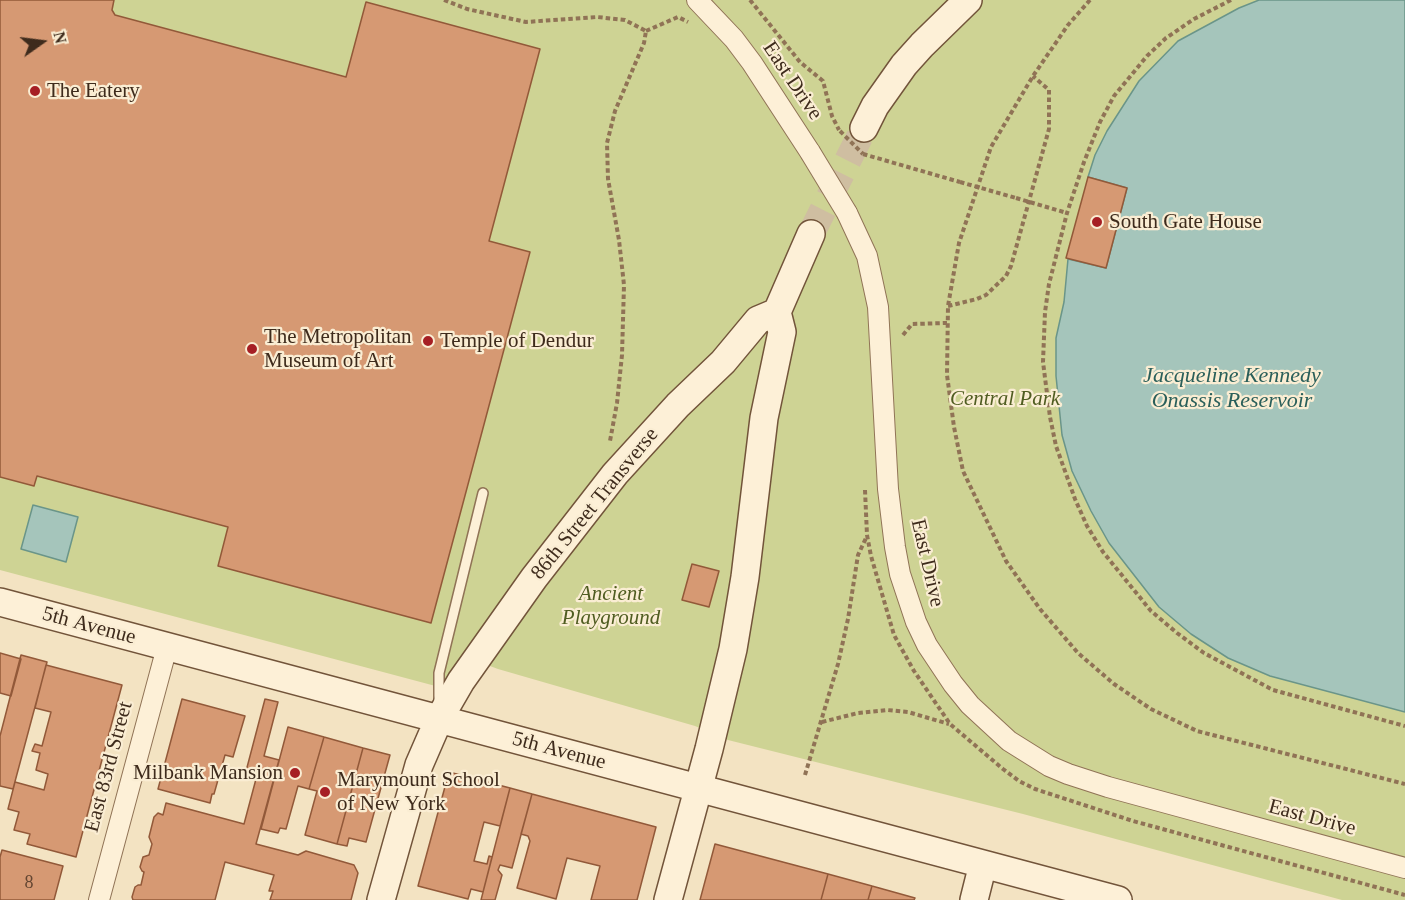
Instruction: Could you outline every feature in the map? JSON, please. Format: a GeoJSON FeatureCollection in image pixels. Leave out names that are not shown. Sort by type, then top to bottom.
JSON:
{"type":"FeatureCollection","features":[{"type":"Feature","properties":{"kind":"main road"},"geometry":{"type":"LineString","coordinates":[[856,137],[874,106],[904,65],[968,0]]}},
{"type":"Feature","properties":{"kind":"main road"},"geometry":{"type":"LineString","coordinates":[[668,900],[725,681],[739,614],[764,417],[782,332],[777,312],[811,234]]}},
{"type":"Feature","properties":{"kind":"main road","name":"86th Street Transverse"},"geometry":{"type":"LineString","coordinates":[[381,900],[412,786],[439,719],[461,681],[528,587],[615,474],[678,405],[723,362],[758,320],[777,312]]}},
{"type":"Feature","properties":{"kind":"main road","name":"5th Avenue"},"geometry":{"type":"LineString","coordinates":[[0,602],[1118,900]]}},
{"type":"Feature","properties":{"kind":"main road"},"geometry":{"type":"LineString","coordinates":[[974,900],[983,864]]}},
{"type":"Feature","properties":{"kind":"street","name":"East Drive"},"geometry":{"type":"LineString","coordinates":[[697,0],[734,39],[752,63],[847,213],[867,256],[878,307],[888,489],[900,574],[916,622],[927,645],[970,705],[1010,741],[1068,774],[1405,868]]}},
{"type":"Feature","properties":{"kind":"street","name":"East 83rd Street"},"geometry":{"type":"LineString","coordinates":[[99,900],[167,647]]}},
{"type":"Feature","properties":{"kind":"lane"},"geometry":{"type":"LineString","coordinates":[[439,719],[439,673],[483,493]]}},
{"type":"Feature","properties":{"kind":"path"},"geometry":{"type":"LineString","coordinates":[[444,0],[467,9],[526,22],[597,17],[625,20],[646,31]]}},
{"type":"Feature","properties":{"kind":"path"},"geometry":{"type":"LineString","coordinates":[[750,0],[800,62],[823,81],[834,121],[856,137],[960,182],[1067,213]]}},
{"type":"Feature","properties":{"kind":"path"},"geometry":{"type":"LineString","coordinates":[[1090,0],[1068,25],[1033,76],[991,147],[959,243],[948,306],[947,375],[963,471],[1006,561],[1040,609],[1078,652],[1114,684],[1151,709],[1197,731],[1405,784]]}},
{"type":"Feature","properties":{"kind":"path"},"geometry":{"type":"LineString","coordinates":[[1231,0],[1194,18],[1166,38],[1147,56],[1114,96],[1100,122],[1067,213],[1048,284],[1043,362],[1050,417],[1062,461],[1088,526],[1103,552],[1151,611],[1204,653],[1273,690],[1405,726]]}},
{"type":"Feature","properties":{"kind":"path"},"geometry":{"type":"LineString","coordinates":[[646,31],[678,17]]}},
{"type":"Feature","properties":{"kind":"path"},"geometry":{"type":"LineString","coordinates":[[610,442],[622,355],[624,285],[608,179],[607,143],[615,111],[644,43],[646,31]]}},
{"type":"Feature","properties":{"kind":"path"},"geometry":{"type":"LineString","coordinates":[[948,306],[986,295],[1006,276],[1019,240],[1049,129],[1049,90],[1033,76]]}},
{"type":"Feature","properties":{"kind":"path"},"geometry":{"type":"LineString","coordinates":[[903,335],[912,324],[947,323]]}},
{"type":"Feature","properties":{"kind":"path"},"geometry":{"type":"LineString","coordinates":[[864,486],[867,536],[882,598],[894,635],[914,671],[950,724],[1003,770],[1035,789],[1133,821],[1405,894]]}},
{"type":"Feature","properties":{"kind":"path"},"geometry":{"type":"LineString","coordinates":[[805,775],[844,642],[858,555],[867,536]]}},
{"type":"Feature","properties":{"kind":"path"},"geometry":{"type":"LineString","coordinates":[[821,722],[887,710],[908,712],[950,724]]}},
{"type":"Feature","properties":{"kind":"green space","name":"Central Park"},"geometry":{"type":"Polygon","coordinates":[[[0,0],[1405,0],[1405,900],[1342,900],[1023,814],[728,740],[695,726],[498,669],[463,656],[443,688],[0,570],[0,0]]]}},
{"type":"Feature","properties":{"kind":"water","name":"Jacqueline Kennedy Onassis Reservoir"},"geometry":{"type":"Polygon","coordinates":[[[1259,0],[1405,0],[1405,712],[1270,676],[1228,658],[1191,634],[1159,607],[1109,543],[1072,471],[1062,435],[1056,376],[1056,338],[1064,302],[1068,259],[1106,268],[1127,188],[1088,177],[1095,155],[1107,131],[1139,81],[1178,41],[1239,8],[1259,0]]]}},
{"type":"Feature","properties":{"kind":"water"},"geometry":{"type":"Polygon","coordinates":[[[33,505],[78,517],[66,562],[21,549],[33,505]]]}},
{"type":"Feature","properties":{"kind":"building","name":"The Metropolitan Museum of Art"},"geometry":{"type":"Polygon","coordinates":[[[0,0],[114,0],[112,10],[115,15],[346,77],[366,2],[540,49],[489,241],[530,252],[431,623],[218,566],[228,527],[37,476],[34,486],[0,477],[0,0]]]}},
{"type":"Feature","properties":{"kind":"building","name":"South Gate House"},"geometry":{"type":"Polygon","coordinates":[[[1088,177],[1127,188],[1106,268],[1066,258],[1088,177]]]}},
{"type":"Feature","properties":{"kind":"building"},"geometry":{"type":"Polygon","coordinates":[[[692,564],[719,571],[709,607],[682,600],[692,564]]]}},
{"type":"Feature","properties":{"kind":"building"},"geometry":{"type":"Polygon","coordinates":[[[0,653],[21,659],[11,696],[0,693],[0,653]]]}},
{"type":"Feature","properties":{"kind":"building"},"geometry":{"type":"Polygon","coordinates":[[[21,655],[47,662],[13,789],[0,786],[0,736],[21,655]]]}},
{"type":"Feature","properties":{"kind":"building"},"geometry":{"type":"Polygon","coordinates":[[[46,665],[122,685],[76,857],[27,844],[30,834],[14,830],[19,812],[8,809],[15,782],[44,790],[48,774],[36,770],[40,753],[32,751],[35,744],[42,746],[51,712],[35,708],[46,665]]]}},
{"type":"Feature","properties":{"kind":"building"},"geometry":{"type":"Polygon","coordinates":[[[182,699],[245,716],[233,757],[225,755],[210,803],[158,789],[182,699]]]}},
{"type":"Feature","properties":{"kind":"building"},"geometry":{"type":"Polygon","coordinates":[[[265,699],[278,702],[264,756],[279,760],[256,844],[298,855],[306,851],[354,865],[358,873],[351,900],[270,900],[273,891],[269,891],[274,875],[225,862],[215,900],[133,900],[135,887],[141,885],[144,872],[140,867],[143,857],[149,855],[152,844],[149,837],[154,817],[158,813],[163,815],[166,803],[244,824],[256,779],[245,775],[265,699]]]}},
{"type":"Feature","properties":{"kind":"building","name":"Milbank Mansion"},"geometry":{"type":"Polygon","coordinates":[[[288,727],[324,737],[309,789],[298,786],[286,829],[280,828],[278,833],[261,829],[288,727]]]}},
{"type":"Feature","properties":{"kind":"building"},"geometry":{"type":"Polygon","coordinates":[[[324,737],[363,748],[337,844],[305,835],[317,791],[309,789],[324,737]]]}},
{"type":"Feature","properties":{"kind":"building"},"geometry":{"type":"Polygon","coordinates":[[[363,748],[390,755],[366,842],[349,838],[347,846],[337,844],[363,748]]]}},
{"type":"Feature","properties":{"kind":"building"},"geometry":{"type":"Polygon","coordinates":[[[449,772],[510,788],[500,826],[484,822],[474,861],[487,864],[489,856],[492,857],[483,892],[471,889],[468,899],[418,886],[449,772]]]}},
{"type":"Feature","properties":{"kind":"building"},"geometry":{"type":"Polygon","coordinates":[[[510,788],[532,794],[512,868],[500,865],[498,870],[502,875],[495,900],[481,900],[510,788]]]}},
{"type":"Feature","properties":{"kind":"building"},"geometry":{"type":"Polygon","coordinates":[[[532,794],[656,827],[637,900],[591,900],[600,866],[567,858],[556,899],[517,888],[530,841],[528,836],[521,834],[532,794]]]}},
{"type":"Feature","properties":{"kind":"building"},"geometry":{"type":"Polygon","coordinates":[[[715,844],[828,874],[821,900],[700,900],[715,844]]]}},
{"type":"Feature","properties":{"kind":"building"},"geometry":{"type":"Polygon","coordinates":[[[2,850],[63,866],[54,900],[0,900],[2,850]]]}},
{"type":"Feature","properties":{"kind":"building"},"geometry":{"type":"Polygon","coordinates":[[[828,874],[872,886],[868,900],[821,900],[828,874]]]}},
{"type":"Feature","properties":{"kind":"building"},"geometry":{"type":"Polygon","coordinates":[[[872,886],[915,898],[914,900],[868,900],[872,886]]]}},
{"type":"Feature","properties":{"kind":"tunnel"},"geometry":{"type":"LineString","coordinates":[[811,234],[864,128]]}},
{"type":"Feature","properties":{"kind":"place","name":"The Eatery"},"geometry":{"type":"Point","coordinates":[35,91]}},
{"type":"Feature","properties":{"kind":"place","name":"South Gate House"},"geometry":{"type":"Point","coordinates":[1097,222]}},
{"type":"Feature","properties":{"kind":"place","name":"Temple of Dendur"},"geometry":{"type":"Point","coordinates":[428,341]}},
{"type":"Feature","properties":{"kind":"place","name":"The Metropolitan Museum of Art"},"geometry":{"type":"Point","coordinates":[252,349]}},
{"type":"Feature","properties":{"kind":"place","name":"Milbank Mansion"},"geometry":{"type":"Point","coordinates":[295,773]}},
{"type":"Feature","properties":{"kind":"place","name":"Marymount School of New York"},"geometry":{"type":"Point","coordinates":[325,792]}},
{"type":"Feature","properties":{"kind":"park label","name":"Ancient Playground"},"geometry":{"type":"Point","coordinates":[611,606]}}]}
